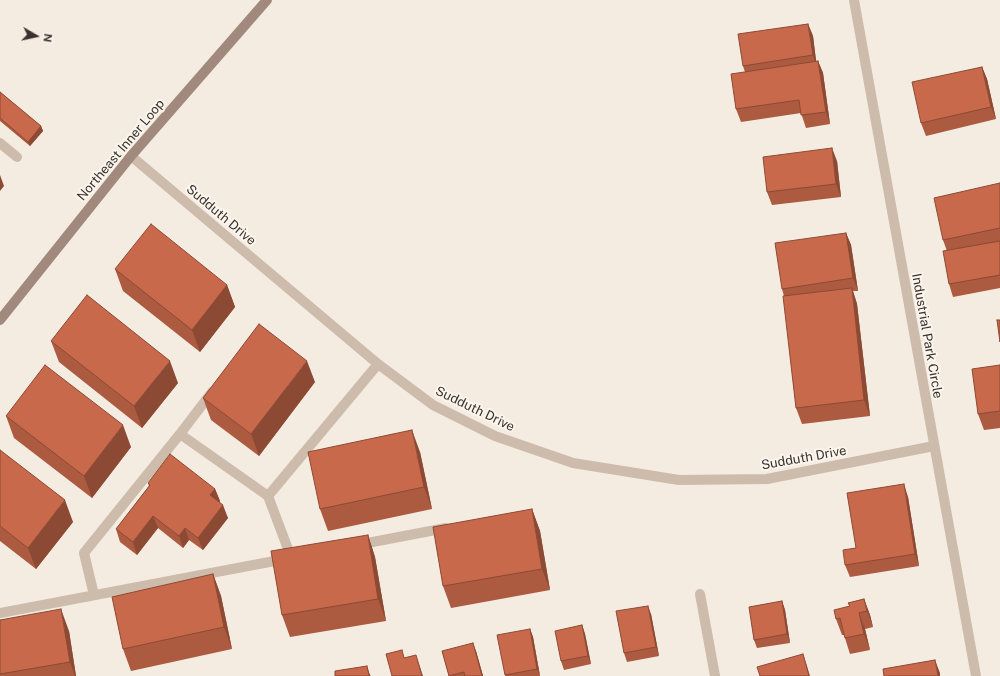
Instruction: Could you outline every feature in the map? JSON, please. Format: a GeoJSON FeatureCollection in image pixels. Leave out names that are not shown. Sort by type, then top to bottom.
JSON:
{"type":"FeatureCollection","features":[{"type":"Feature","properties":{"kind":"main road","name":"Northeast Inner Loop"},"geometry":{"type":"LineString","coordinates":[[0,320],[131,156],[267,0]]}},
{"type":"Feature","properties":{"kind":"street","name":"Industrial Park Circle"},"geometry":{"type":"LineString","coordinates":[[854,0],[976,676]]}},
{"type":"Feature","properties":{"kind":"street"},"geometry":{"type":"LineString","coordinates":[[0,143],[17,157]]}},
{"type":"Feature","properties":{"kind":"street","name":"Sudduth Drive"},"geometry":{"type":"LineString","coordinates":[[131,156],[378,364],[433,405],[495,436],[573,463],[679,480],[767,479],[934,446]]}},
{"type":"Feature","properties":{"kind":"street"},"geometry":{"type":"LineString","coordinates":[[268,496],[378,364]]}},
{"type":"Feature","properties":{"kind":"street"},"geometry":{"type":"LineString","coordinates":[[94,595],[84,553],[220,382]]}},
{"type":"Feature","properties":{"kind":"street"},"geometry":{"type":"LineString","coordinates":[[0,613],[295,557],[268,496],[180,434]]}},
{"type":"Feature","properties":{"kind":"street"},"geometry":{"type":"LineString","coordinates":[[344,547],[459,525]]}},
{"type":"Feature","properties":{"kind":"street"},"geometry":{"type":"LineString","coordinates":[[700,594],[715,676]]}},
{"type":"Feature","properties":{"kind":"building"},"geometry":{"type":"Polygon","coordinates":[[[808,24],[813,55],[743,66],[738,34],[808,24]]]}},
{"type":"Feature","properties":{"kind":"building"},"geometry":{"type":"Polygon","coordinates":[[[818,61],[826,112],[801,115],[799,100],[736,109],[731,74],[818,61]]]}},
{"type":"Feature","properties":{"kind":"building"},"geometry":{"type":"Polygon","coordinates":[[[982,67],[991,107],[921,123],[912,82],[982,67]]]}},
{"type":"Feature","properties":{"kind":"building"},"geometry":{"type":"Polygon","coordinates":[[[0,92],[41,126],[28,142],[0,118],[0,92]]]}},
{"type":"Feature","properties":{"kind":"building"},"geometry":{"type":"Polygon","coordinates":[[[832,148],[836,184],[767,192],[763,157],[832,148]]]}},
{"type":"Feature","properties":{"kind":"building"},"geometry":{"type":"Polygon","coordinates":[[[1000,183],[1000,228],[943,240],[934,198],[1000,183]]]}},
{"type":"Feature","properties":{"kind":"building"},"geometry":{"type":"Polygon","coordinates":[[[151,224],[227,285],[192,330],[115,269],[151,224]]]}},
{"type":"Feature","properties":{"kind":"building"},"geometry":{"type":"Polygon","coordinates":[[[846,233],[853,278],[782,289],[775,243],[846,233]]]}},
{"type":"Feature","properties":{"kind":"building"},"geometry":{"type":"Polygon","coordinates":[[[1000,241],[1000,275],[949,284],[943,251],[1000,241]]]}},
{"type":"Feature","properties":{"kind":"building"},"geometry":{"type":"Polygon","coordinates":[[[852,288],[864,400],[796,408],[783,296],[852,288]]]}},
{"type":"Feature","properties":{"kind":"building"},"geometry":{"type":"Polygon","coordinates":[[[87,295],[170,361],[134,406],[51,341],[87,295]]]}},
{"type":"Feature","properties":{"kind":"building"},"geometry":{"type":"Polygon","coordinates":[[[997,320],[1000,320],[1000,342],[997,320]]]}},
{"type":"Feature","properties":{"kind":"building"},"geometry":{"type":"Polygon","coordinates":[[[259,324],[307,361],[251,434],[203,398],[259,324]]]}},
{"type":"Feature","properties":{"kind":"building"},"geometry":{"type":"Polygon","coordinates":[[[45,365],[123,425],[84,476],[6,416],[45,365]]]}},
{"type":"Feature","properties":{"kind":"building"},"geometry":{"type":"Polygon","coordinates":[[[1000,365],[1000,411],[978,414],[972,369],[1000,365]]]}},
{"type":"Feature","properties":{"kind":"building"},"geometry":{"type":"Polygon","coordinates":[[[412,430],[424,487],[320,509],[308,452],[412,430]]]}},
{"type":"Feature","properties":{"kind":"building"},"geometry":{"type":"Polygon","coordinates":[[[0,450],[65,500],[28,548],[0,526],[0,450]]]}},
{"type":"Feature","properties":{"kind":"building"},"geometry":{"type":"Polygon","coordinates":[[[170,454],[215,489],[210,495],[223,505],[198,538],[185,528],[179,536],[153,516],[133,542],[116,529],[150,485],[148,483],[170,454]]]}},
{"type":"Feature","properties":{"kind":"building"},"geometry":{"type":"Polygon","coordinates":[[[904,484],[915,554],[845,565],[843,550],[856,548],[847,493],[904,484]]]}},
{"type":"Feature","properties":{"kind":"building"},"geometry":{"type":"Polygon","coordinates":[[[532,509],[542,569],[443,586],[433,527],[532,509]]]}},
{"type":"Feature","properties":{"kind":"building"},"geometry":{"type":"Polygon","coordinates":[[[368,535],[378,599],[282,615],[271,551],[368,535]]]}},
{"type":"Feature","properties":{"kind":"building"},"geometry":{"type":"Polygon","coordinates":[[[213,574],[224,627],[123,649],[112,597],[213,574]]]}},
{"type":"Feature","properties":{"kind":"building"},"geometry":{"type":"Polygon","coordinates":[[[864,599],[867,611],[859,613],[864,634],[845,638],[840,618],[836,619],[834,610],[850,606],[848,603],[864,599]]]}},
{"type":"Feature","properties":{"kind":"building"},"geometry":{"type":"Polygon","coordinates":[[[782,601],[787,634],[754,640],[749,607],[782,601]]]}},
{"type":"Feature","properties":{"kind":"building"},"geometry":{"type":"Polygon","coordinates":[[[648,606],[656,647],[624,653],[616,611],[648,606]]]}},
{"type":"Feature","properties":{"kind":"building"},"geometry":{"type":"Polygon","coordinates":[[[61,609],[70,662],[0,674],[0,620],[61,609]]]}},
{"type":"Feature","properties":{"kind":"building"},"geometry":{"type":"Polygon","coordinates":[[[582,625],[588,656],[561,661],[555,631],[582,625]]]}},
{"type":"Feature","properties":{"kind":"building"},"geometry":{"type":"Polygon","coordinates":[[[530,629],[537,669],[505,675],[497,635],[530,629]]]}},
{"type":"Feature","properties":{"kind":"building"},"geometry":{"type":"Polygon","coordinates":[[[473,643],[482,676],[465,676],[464,672],[449,676],[442,651],[473,643]]]}},
{"type":"Feature","properties":{"kind":"building"},"geometry":{"type":"Polygon","coordinates":[[[402,650],[404,658],[416,655],[422,676],[392,676],[386,654],[402,650]]]}},
{"type":"Feature","properties":{"kind":"building"},"geometry":{"type":"Polygon","coordinates":[[[803,654],[809,676],[760,676],[757,667],[803,654]]]}},
{"type":"Feature","properties":{"kind":"building"},"geometry":{"type":"Polygon","coordinates":[[[935,660],[938,676],[884,676],[883,669],[935,660]]]}},
{"type":"Feature","properties":{"kind":"building"},"geometry":{"type":"Polygon","coordinates":[[[367,666],[369,676],[335,676],[335,671],[367,666]]]}}]}
